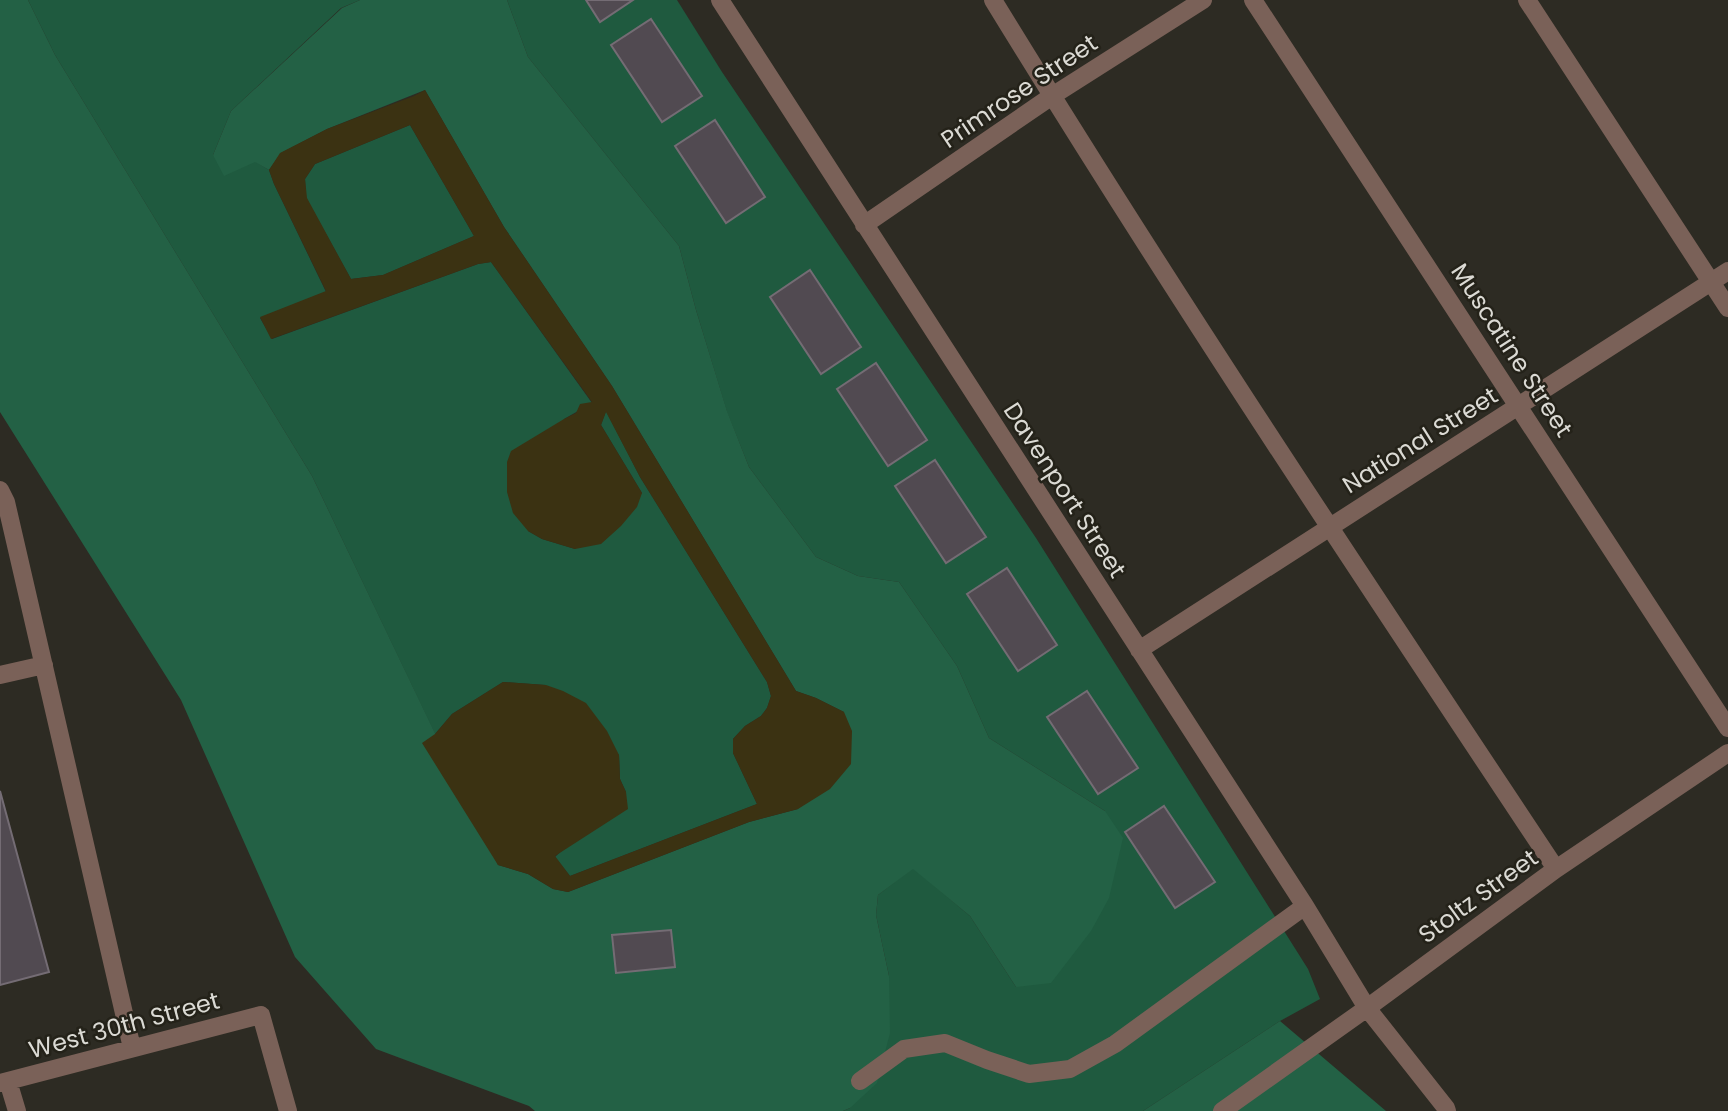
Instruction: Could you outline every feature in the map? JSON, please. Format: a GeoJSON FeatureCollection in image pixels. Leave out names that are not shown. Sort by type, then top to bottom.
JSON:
{"type":"FeatureCollection","features":[{"type":"Feature","properties":{"kind":"street","name":"Davenport Street"},"geometry":{"type":"LineString","coordinates":[[720,0],[1306,906],[1367,1008]]}},
{"type":"Feature","properties":{"kind":"street"},"geometry":{"type":"LineString","coordinates":[[993,0],[1329,527],[1556,869]]}},
{"type":"Feature","properties":{"kind":"street","name":"Primrose Street"},"geometry":{"type":"LineString","coordinates":[[864,225],[1052,96],[1203,0]]}},
{"type":"Feature","properties":{"kind":"street","name":"Muscatine Street"},"geometry":{"type":"LineString","coordinates":[[1253,0],[1728,728]]}},
{"type":"Feature","properties":{"kind":"street"},"geometry":{"type":"LineString","coordinates":[[1527,0],[1728,308]]}},
{"type":"Feature","properties":{"kind":"street","name":"National Street"},"geometry":{"type":"LineString","coordinates":[[1139,650],[1728,271]]}},
{"type":"Feature","properties":{"kind":"street"},"geometry":{"type":"LineString","coordinates":[[0,490],[6,502],[132,1048]]}},
{"type":"Feature","properties":{"kind":"street"},"geometry":{"type":"LineString","coordinates":[[0,675],[44,665]]}},
{"type":"Feature","properties":{"kind":"street","name":"Stoltz Street"},"geometry":{"type":"LineString","coordinates":[[1222,1111],[1556,869],[1728,753]]}},
{"type":"Feature","properties":{"kind":"street"},"geometry":{"type":"LineString","coordinates":[[860,1081],[904,1049],[945,1043],[1029,1073],[1070,1069],[1115,1044],[1306,906]]}},
{"type":"Feature","properties":{"kind":"street"},"geometry":{"type":"LineString","coordinates":[[1367,1008],[1447,1111]]}},
{"type":"Feature","properties":{"kind":"street","name":"West 30th Street"},"geometry":{"type":"LineString","coordinates":[[4,1082],[261,1015],[288,1111]]}},
{"type":"Feature","properties":{"kind":"street"},"geometry":{"type":"LineString","coordinates":[[4,1082],[17,1111]]}},
{"type":"Feature","properties":{"kind":"green space"},"geometry":{"type":"Polygon","coordinates":[[[0,0],[28,0],[55,55],[312,476],[498,865],[528,874],[553,889],[568,892],[749,822],[798,809],[844,712],[796,691],[612,386],[504,227],[425,90],[327,129],[281,153],[269,170],[255,162],[224,176],[213,155],[231,111],[342,8],[360,0],[507,0],[528,57],[679,246],[727,411],[749,467],[816,557],[858,576],[899,582],[957,666],[989,738],[1105,811],[1123,838],[1109,898],[1091,931],[1051,983],[1016,987],[970,916],[913,869],[878,895],[876,915],[889,976],[890,1033],[877,1083],[850,1108],[843,1111],[535,1111],[529,1106],[376,1049],[295,957],[181,700],[0,412],[0,0]]]}},
{"type":"Feature","properties":{"kind":"green space"},"geometry":{"type":"Polygon","coordinates":[[[28,0],[360,0],[341,8],[231,111],[213,155],[256,162],[269,170],[326,292],[260,318],[272,339],[478,264],[491,262],[592,403],[564,419],[528,531],[542,539],[575,549],[642,493],[601,425],[606,411],[640,477],[767,682],[771,696],[767,708],[733,739],[733,753],[757,804],[570,876],[555,857],[626,792],[620,779],[619,755],[545,685],[503,682],[452,714],[435,734],[312,476],[55,55],[28,0]]]}},
{"type":"Feature","properties":{"kind":"green space"},"geometry":{"type":"Polygon","coordinates":[[[507,0],[677,0],[722,72],[1036,538],[1308,969],[1320,999],[1280,1021],[1143,1111],[843,1111],[850,1108],[889,976],[876,915],[878,895],[913,868],[970,916],[1016,987],[1105,811],[989,738],[957,666],[899,582],[858,576],[816,557],[749,467],[727,412],[679,246],[528,57],[507,0]]]}},
{"type":"Feature","properties":{"kind":"green space"},"geometry":{"type":"Polygon","coordinates":[[[410,125],[474,236],[383,275],[351,279],[306,198],[305,179],[315,164],[410,125]]]}},
{"type":"Feature","properties":{"kind":"green space"},"geometry":{"type":"Polygon","coordinates":[[[1280,1021],[1386,1111],[1143,1111],[1280,1021]]]}},
{"type":"Feature","properties":{"kind":"sand"},"geometry":{"type":"Polygon","coordinates":[[[425,90],[504,227],[612,386],[796,691],[844,712],[852,731],[851,764],[830,789],[798,809],[749,822],[568,892],[553,889],[528,874],[498,865],[422,743],[435,734],[452,714],[503,682],[546,685],[586,703],[607,731],[619,755],[620,779],[626,792],[628,809],[555,856],[570,876],[757,804],[733,753],[733,739],[745,726],[761,716],[771,696],[767,682],[640,477],[606,412],[601,425],[642,493],[637,507],[621,526],[601,544],[575,549],[542,539],[528,531],[513,513],[507,492],[507,462],[511,451],[576,413],[580,404],[592,402],[491,262],[478,264],[271,339],[260,317],[326,291],[269,170],[280,153],[327,129],[425,90]],[[410,125],[315,164],[305,179],[307,198],[351,279],[383,275],[474,236],[410,125]]]}},
{"type":"Feature","properties":{"kind":"building"},"geometry":{"type":"Polygon","coordinates":[[[586,0],[633,0],[600,22],[586,0]]]}},
{"type":"Feature","properties":{"kind":"building"},"geometry":{"type":"Polygon","coordinates":[[[651,19],[702,96],[662,122],[611,45],[651,19]]]}},
{"type":"Feature","properties":{"kind":"building"},"geometry":{"type":"Polygon","coordinates":[[[715,120],[765,197],[726,223],[675,146],[715,120]]]}},
{"type":"Feature","properties":{"kind":"building"},"geometry":{"type":"Polygon","coordinates":[[[810,270],[861,347],[821,374],[770,297],[810,270]]]}},
{"type":"Feature","properties":{"kind":"building"},"geometry":{"type":"Polygon","coordinates":[[[876,363],[927,440],[888,466],[837,389],[876,363]]]}},
{"type":"Feature","properties":{"kind":"building"},"geometry":{"type":"Polygon","coordinates":[[[935,460],[986,537],[946,563],[895,486],[935,460]]]}},
{"type":"Feature","properties":{"kind":"building"},"geometry":{"type":"Polygon","coordinates":[[[1007,568],[1057,645],[1018,671],[967,594],[1007,568]]]}},
{"type":"Feature","properties":{"kind":"building"},"geometry":{"type":"Polygon","coordinates":[[[1087,691],[1138,768],[1098,794],[1047,717],[1087,691]]]}},
{"type":"Feature","properties":{"kind":"building"},"geometry":{"type":"Polygon","coordinates":[[[0,791],[49,972],[0,985],[0,791]]]}},
{"type":"Feature","properties":{"kind":"building"},"geometry":{"type":"Polygon","coordinates":[[[1164,806],[1215,882],[1175,908],[1125,832],[1164,806]]]}},
{"type":"Feature","properties":{"kind":"building"},"geometry":{"type":"Polygon","coordinates":[[[671,930],[675,967],[616,973],[612,935],[671,930]]]}}]}
